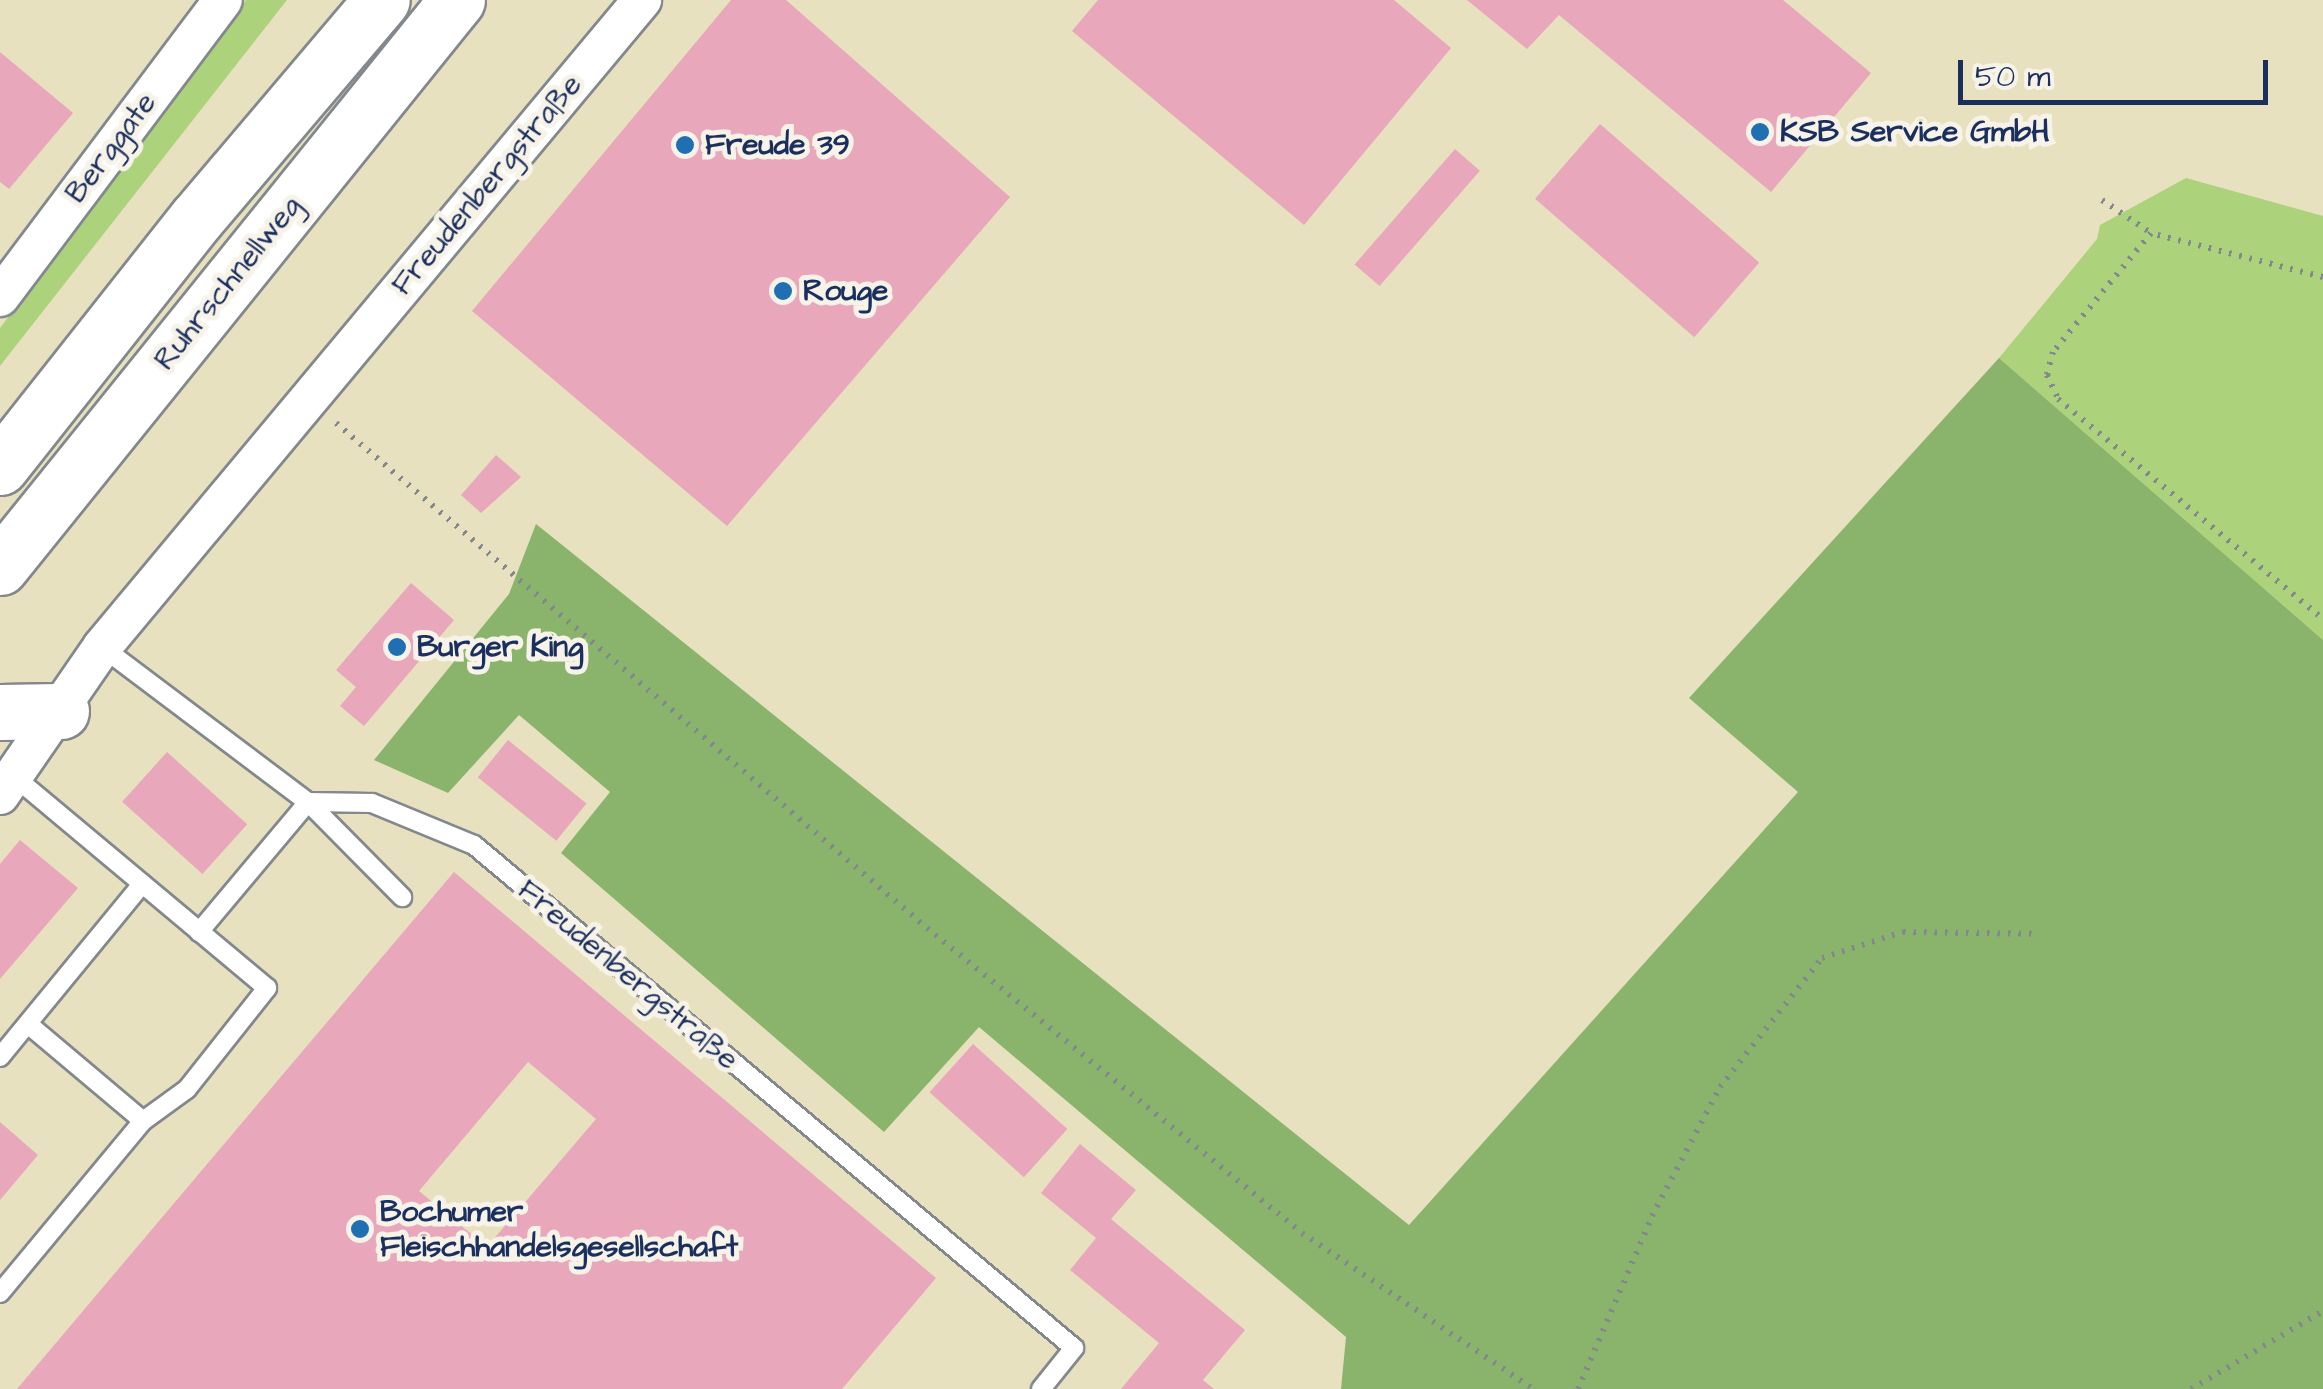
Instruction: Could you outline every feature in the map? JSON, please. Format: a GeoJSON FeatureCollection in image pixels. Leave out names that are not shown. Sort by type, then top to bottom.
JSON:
{"type":"FeatureCollection","features":[{"type":"Feature","properties":{"kind":"highway"},"geometry":{"type":"LineString","coordinates":[[0,467],[196,219],[382,0]]}},
{"type":"Feature","properties":{"kind":"highway","name":"Ruhrschnellweg"},"geometry":{"type":"LineString","coordinates":[[0,567],[457,0]]}},
{"type":"Feature","properties":{"kind":"highway"},"geometry":{"type":"LineString","coordinates":[[0,712],[62,712]]}},
{"type":"Feature","properties":{"kind":"street","name":"Berggate"},"geometry":{"type":"LineString","coordinates":[[0,297],[222,0]]}},
{"type":"Feature","properties":{"kind":"street","name":"Freudenbergstraße"},"geometry":{"type":"LineString","coordinates":[[7,786],[62,712],[102,648],[642,0]]}},
{"type":"Feature","properties":{"kind":"lane"},"geometry":{"type":"LineString","coordinates":[[102,648],[308,802],[402,897]]}},
{"type":"Feature","properties":{"kind":"lane"},"geometry":{"type":"LineString","coordinates":[[0,1293],[143,1120],[187,1089],[267,988],[142,884],[7,786]]}},
{"type":"Feature","properties":{"kind":"lane"},"geometry":{"type":"LineString","coordinates":[[199,932],[308,802]]}},
{"type":"Feature","properties":{"kind":"lane","name":"Freudenbergstraße"},"geometry":{"type":"LineString","coordinates":[[308,802],[372,804],[474,845],[1074,1348],[1041,1389]]}},
{"type":"Feature","properties":{"kind":"lane"},"geometry":{"type":"LineString","coordinates":[[0,1057],[142,884]]}},
{"type":"Feature","properties":{"kind":"lane"},"geometry":{"type":"LineString","coordinates":[[28,1024],[143,1120]]}},
{"type":"Feature","properties":{"kind":"path"},"geometry":{"type":"LineString","coordinates":[[2102,200],[2150,233],[2323,277]]}},
{"type":"Feature","properties":{"kind":"path"},"geometry":{"type":"LineString","coordinates":[[2150,233],[2053,352],[2046,376],[2058,399],[2323,620]]}},
{"type":"Feature","properties":{"kind":"path"},"geometry":{"type":"LineString","coordinates":[[308,399],[912,915],[1257,1196],[1532,1389]]}},
{"type":"Feature","properties":{"kind":"path"},"geometry":{"type":"LineString","coordinates":[[1578,1389],[1652,1216],[1720,1086],[1822,958],[1903,932],[2038,934]]}},
{"type":"Feature","properties":{"kind":"path"},"geometry":{"type":"LineString","coordinates":[[2191,1389],[2323,1310]]}},
{"type":"Feature","properties":{"kind":"green space"},"geometry":{"type":"Polygon","coordinates":[[[246,0],[287,0],[0,366],[0,328],[246,0]]]}},
{"type":"Feature","properties":{"kind":"green space"},"geometry":{"type":"Polygon","coordinates":[[[2186,178],[2323,216],[2323,640],[1999,358],[2097,239],[2100,225],[2186,178]]]}},
{"type":"Feature","properties":{"kind":"green space"},"geometry":{"type":"Polygon","coordinates":[[[1999,358],[2323,640],[2323,1389],[1341,1389],[1346,1337],[979,1027],[884,1132],[561,853],[610,792],[519,715],[448,793],[374,760],[509,594],[536,524],[1409,1225],[1798,792],[1689,698],[1999,358]]]}},
{"type":"Feature","properties":{"kind":"building","name":"Rouge"},"geometry":{"type":"Polygon","coordinates":[[[731,0],[786,0],[1010,197],[727,526],[472,311],[731,0]]]}},
{"type":"Feature","properties":{"kind":"building"},"geometry":{"type":"Polygon","coordinates":[[[1098,0],[1394,0],[1451,48],[1304,225],[1072,31],[1098,0]]]}},
{"type":"Feature","properties":{"kind":"building","name":"KSB Service GmbH"},"geometry":{"type":"Polygon","coordinates":[[[1467,0],[1783,0],[1871,73],[1771,192],[1559,15],[1527,49],[1467,0]]]}},
{"type":"Feature","properties":{"kind":"building"},"geometry":{"type":"Polygon","coordinates":[[[0,52],[73,113],[9,189],[0,182],[0,52]]]}},
{"type":"Feature","properties":{"kind":"building"},"geometry":{"type":"Polygon","coordinates":[[[1600,124],[1759,262],[1694,337],[1535,199],[1600,124]]]}},
{"type":"Feature","properties":{"kind":"building"},"geometry":{"type":"Polygon","coordinates":[[[1455,149],[1480,171],[1380,286],[1355,264],[1455,149]]]}},
{"type":"Feature","properties":{"kind":"building"},"geometry":{"type":"Polygon","coordinates":[[[496,455],[521,477],[481,513],[461,495],[496,455]]]}},
{"type":"Feature","properties":{"kind":"building"},"geometry":{"type":"Polygon","coordinates":[[[411,583],[454,620],[364,726],[340,706],[356,687],[336,670],[411,583]]]}},
{"type":"Feature","properties":{"kind":"building"},"geometry":{"type":"Polygon","coordinates":[[[508,740],[586,804],[556,841],[478,777],[508,740]]]}},
{"type":"Feature","properties":{"kind":"building"},"geometry":{"type":"Polygon","coordinates":[[[167,752],[247,824],[202,874],[122,802],[167,752]]]}},
{"type":"Feature","properties":{"kind":"building"},"geometry":{"type":"Polygon","coordinates":[[[20,840],[78,888],[0,979],[0,864],[20,840]]]}},
{"type":"Feature","properties":{"kind":"building"},"geometry":{"type":"Polygon","coordinates":[[[454,872],[936,1278],[842,1389],[17,1389],[454,872]],[[528,1062],[419,1191],[487,1247],[596,1119],[528,1062]]]}},
{"type":"Feature","properties":{"kind":"building"},"geometry":{"type":"Polygon","coordinates":[[[973,1044],[1067,1129],[1024,1177],[930,1092],[973,1044]]]}},
{"type":"Feature","properties":{"kind":"building"},"geometry":{"type":"Polygon","coordinates":[[[0,1122],[38,1155],[0,1200],[0,1122]]]}},
{"type":"Feature","properties":{"kind":"building"},"geometry":{"type":"Polygon","coordinates":[[[1080,1144],[1136,1190],[1111,1219],[1245,1330],[1203,1380],[1214,1389],[1121,1389],[1159,1343],[1070,1270],[1096,1238],[1041,1193],[1080,1144]]]}},
{"type":"Feature","properties":{"kind":"place","name":"KSB Service GmbH"},"geometry":{"type":"Point","coordinates":[1760,132]}},
{"type":"Feature","properties":{"kind":"place","name":"Freude 39"},"geometry":{"type":"Point","coordinates":[685,145]}},
{"type":"Feature","properties":{"kind":"place","name":"Rouge"},"geometry":{"type":"Point","coordinates":[783,291]}},
{"type":"Feature","properties":{"kind":"place","name":"Burger King"},"geometry":{"type":"Point","coordinates":[397,647]}},
{"type":"Feature","properties":{"kind":"place","name":"Bochumer Fleischhandelsgesellschaft"},"geometry":{"type":"Point","coordinates":[360,1229]}}]}
